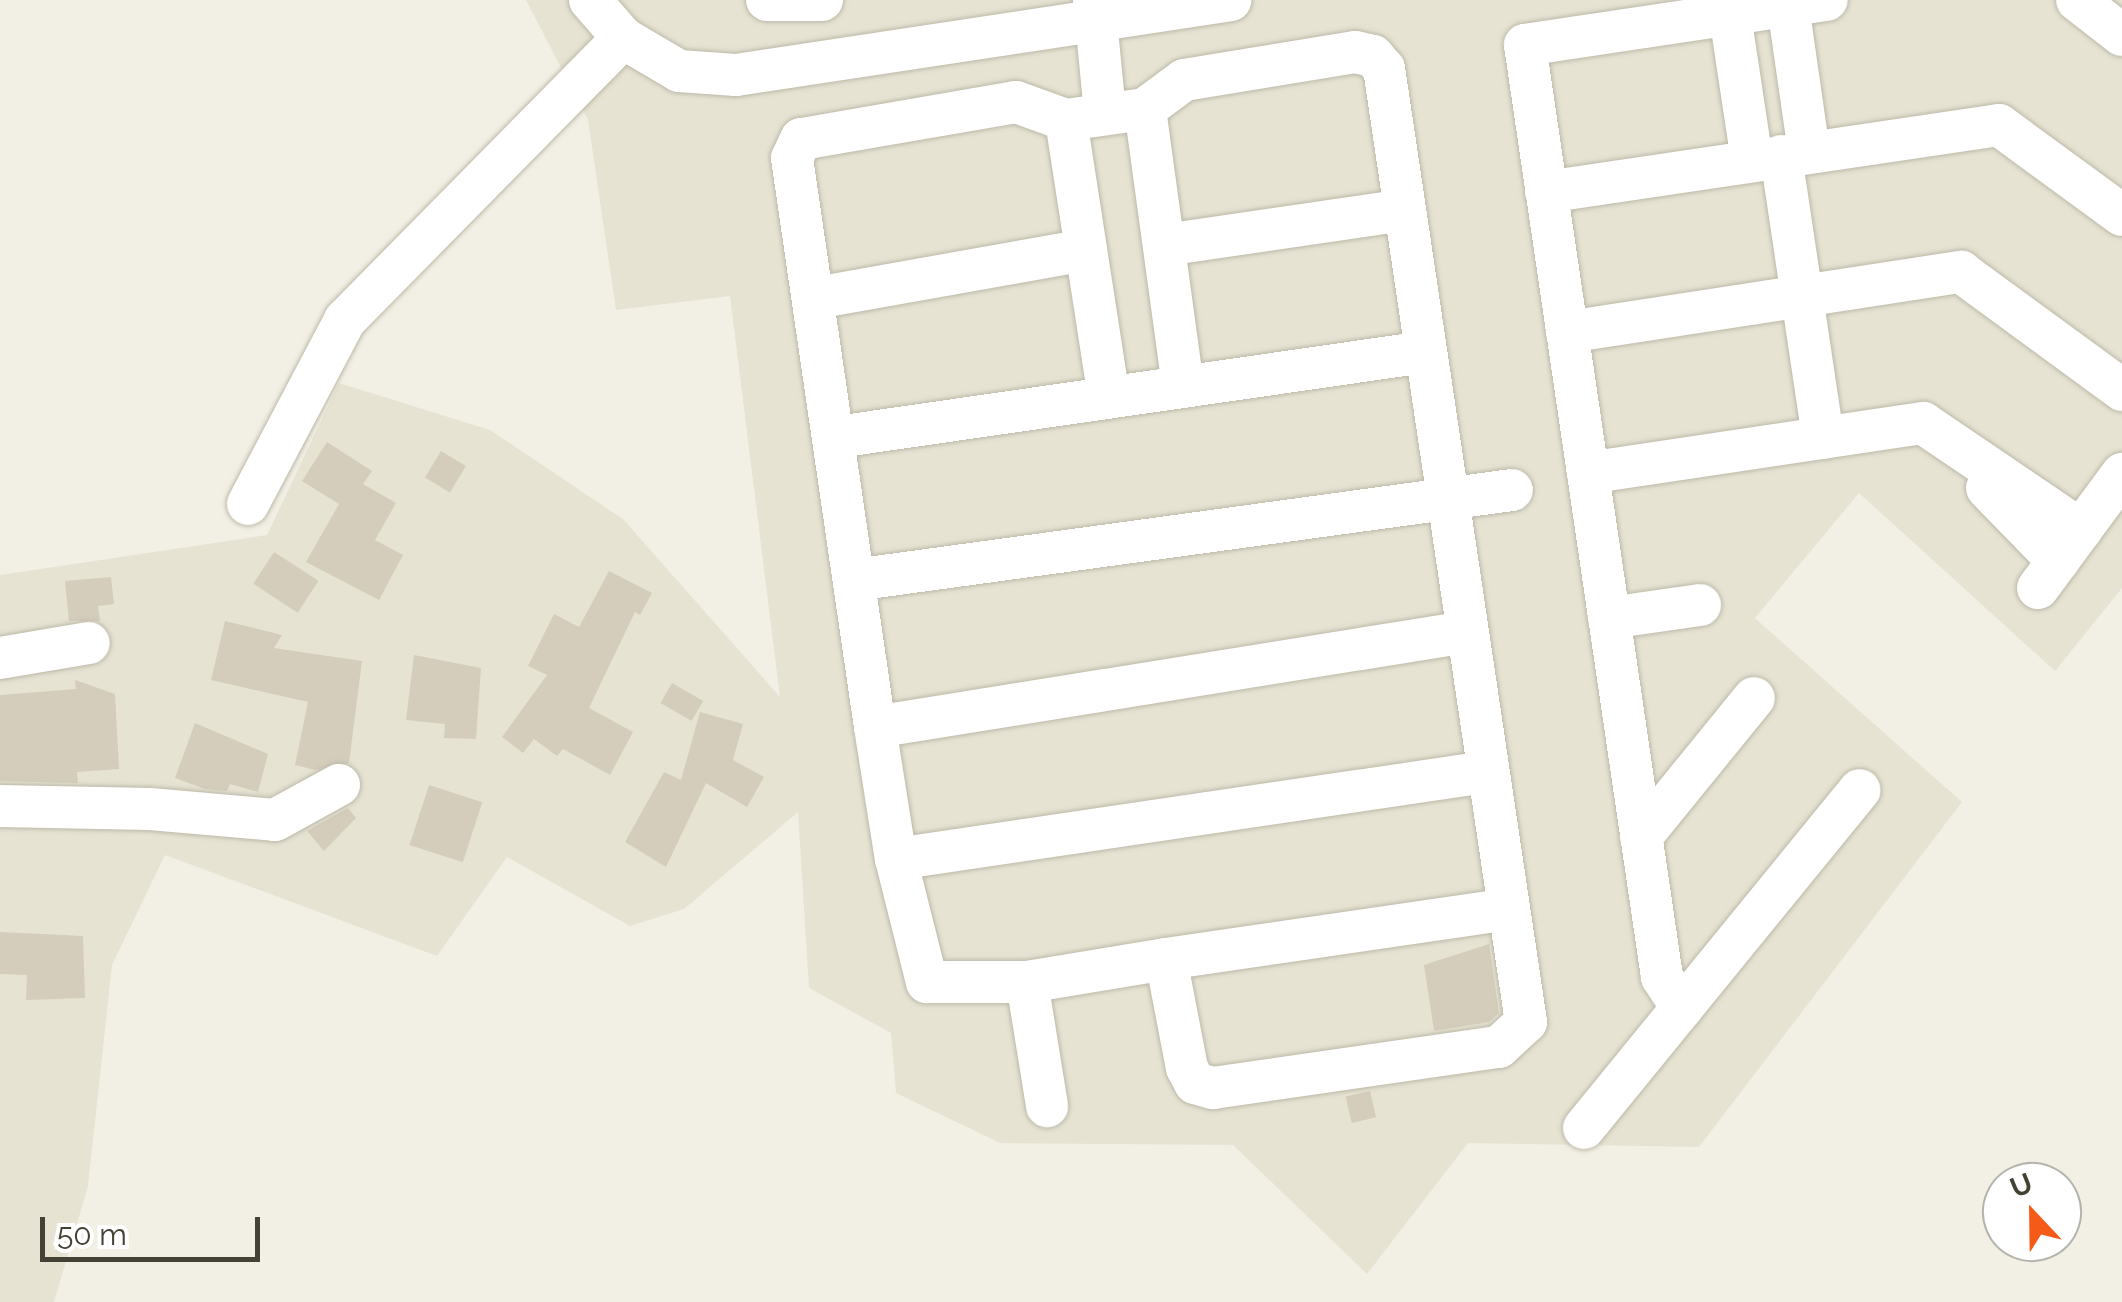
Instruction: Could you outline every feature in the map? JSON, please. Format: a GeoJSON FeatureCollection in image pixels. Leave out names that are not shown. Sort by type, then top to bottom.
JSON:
{"type":"FeatureCollection","features":[{"type":"Feature","properties":{"kind":"street"},"geometry":{"type":"LineString","coordinates":[[590,0],[623,38],[679,71],[736,75],[1096,8],[1230,0]]}},
{"type":"Feature","properties":{"kind":"street"},"geometry":{"type":"LineString","coordinates":[[767,0],[822,0]]}},
{"type":"Feature","properties":{"kind":"street"},"geometry":{"type":"LineString","coordinates":[[2077,0],[2122,34]]}},
{"type":"Feature","properties":{"kind":"street"},"geometry":{"type":"LineString","coordinates":[[1774,6],[1781,156],[1823,438]]}},
{"type":"Feature","properties":{"kind":"street"},"geometry":{"type":"LineString","coordinates":[[1774,6],[1781,156]]}},
{"type":"Feature","properties":{"kind":"street"},"geometry":{"type":"LineString","coordinates":[[1682,1008],[1662,977],[1525,45],[1774,6]]}},
{"type":"Feature","properties":{"kind":"street"},"geometry":{"type":"LineString","coordinates":[[1096,8],[1105,114],[1086,250],[1110,397]]}},
{"type":"Feature","properties":{"kind":"street"},"geometry":{"type":"LineString","coordinates":[[248,504],[345,320],[520,135],[623,38]]}},
{"type":"Feature","properties":{"kind":"street"},"geometry":{"type":"LineString","coordinates":[[1166,959],[1195,1083],[1213,1088],[1498,1047],[1526,1022],[1384,69],[1373,56],[1355,52],[1184,80],[1105,114],[1016,102],[801,139],[792,158],[838,437],[875,727],[896,859],[926,982],[1027,982],[1166,959],[1507,909]]}},
{"type":"Feature","properties":{"kind":"street"},"geometry":{"type":"LineString","coordinates":[[1105,114],[1165,246],[1183,386]]}},
{"type":"Feature","properties":{"kind":"street"},"geometry":{"type":"LineString","coordinates":[[1546,192],[1999,125],[2122,215]]}},
{"type":"Feature","properties":{"kind":"street"},"geometry":{"type":"LineString","coordinates":[[1165,246],[1404,210]]}},
{"type":"Feature","properties":{"kind":"street"},"geometry":{"type":"LineString","coordinates":[[816,298],[1086,250]]}},
{"type":"Feature","properties":{"kind":"street"},"geometry":{"type":"LineString","coordinates":[[1567,332],[1961,272],[2122,390]]}},
{"type":"Feature","properties":{"kind":"street"},"geometry":{"type":"LineString","coordinates":[[838,437],[1425,352]]}},
{"type":"Feature","properties":{"kind":"street"},"geometry":{"type":"LineString","coordinates":[[1588,474],[1924,423],[2059,560],[2122,474]]}},
{"type":"Feature","properties":{"kind":"street"},"geometry":{"type":"LineString","coordinates":[[854,580],[1512,490]]}},
{"type":"Feature","properties":{"kind":"street"},"geometry":{"type":"LineString","coordinates":[[1609,618],[1700,604]]}},
{"type":"Feature","properties":{"kind":"street"},"geometry":{"type":"LineString","coordinates":[[875,727],[1466,632]]}},
{"type":"Feature","properties":{"kind":"street"},"geometry":{"type":"LineString","coordinates":[[0,658],[89,643]]}},
{"type":"Feature","properties":{"kind":"street"},"geometry":{"type":"LineString","coordinates":[[1641,837],[1754,698]]}},
{"type":"Feature","properties":{"kind":"street"},"geometry":{"type":"LineString","coordinates":[[896,859],[1486,772]]}},
{"type":"Feature","properties":{"kind":"street"},"geometry":{"type":"LineString","coordinates":[[0,806],[150,808],[275,820],[339,786]]}},
{"type":"Feature","properties":{"kind":"street"},"geometry":{"type":"LineString","coordinates":[[1584,1128],[1860,790]]}},
{"type":"Feature","properties":{"kind":"street"},"geometry":{"type":"LineString","coordinates":[[1027,982],[1047,1106]]}},
{"type":"Feature","properties":{"kind":"shaded area"},"geometry":{"type":"Polygon","coordinates":[[[526,0],[2122,0],[2122,588],[2055,671],[1859,493],[1755,618],[1962,802],[1699,1147],[1468,1143],[1367,1274],[1233,1145],[1000,1143],[896,1093],[891,1033],[809,988],[798,812],[684,909],[630,926],[507,857],[437,956],[165,855],[112,965],[88,1186],[54,1302],[0,1302],[0,575],[267,535],[339,383],[490,430],[623,519],[780,697],[730,296],[616,310],[588,120],[526,0]]]}},
{"type":"Feature","properties":{"kind":"building"},"geometry":{"type":"Polygon","coordinates":[[[327,442],[372,471],[363,484],[396,503],[375,540],[403,555],[379,600],[306,562],[339,504],[302,481],[327,442]]]}},
{"type":"Feature","properties":{"kind":"building"},"geometry":{"type":"Polygon","coordinates":[[[441,451],[466,466],[450,493],[425,478],[441,451]]]}},
{"type":"Feature","properties":{"kind":"building"},"geometry":{"type":"Polygon","coordinates":[[[274,552],[318,581],[298,613],[253,584],[274,552]]]}},
{"type":"Feature","properties":{"kind":"building"},"geometry":{"type":"Polygon","coordinates":[[[609,571],[652,593],[640,615],[635,612],[589,708],[633,732],[610,775],[563,749],[557,756],[534,739],[523,753],[502,737],[547,675],[528,666],[554,614],[579,627],[609,571]]]}},
{"type":"Feature","properties":{"kind":"building"},"geometry":{"type":"Polygon","coordinates":[[[111,577],[114,604],[98,606],[100,621],[69,621],[65,581],[111,577]]]}},
{"type":"Feature","properties":{"kind":"building"},"geometry":{"type":"Polygon","coordinates":[[[225,621],[282,635],[274,648],[362,661],[349,763],[315,770],[295,765],[308,702],[211,680],[225,621]]]}},
{"type":"Feature","properties":{"kind":"building"},"geometry":{"type":"Polygon","coordinates":[[[414,655],[481,668],[476,739],[444,738],[445,724],[406,720],[414,655]]]}},
{"type":"Feature","properties":{"kind":"building"},"geometry":{"type":"Polygon","coordinates":[[[75,680],[115,694],[119,769],[77,772],[78,783],[0,781],[0,695],[76,689],[75,680]]]}},
{"type":"Feature","properties":{"kind":"building"},"geometry":{"type":"Polygon","coordinates":[[[672,683],[703,701],[692,721],[660,703],[672,683]]]}},
{"type":"Feature","properties":{"kind":"building"},"geometry":{"type":"Polygon","coordinates":[[[700,712],[743,724],[733,760],[764,777],[747,807],[706,783],[666,867],[625,842],[664,772],[681,780],[700,712]]]}},
{"type":"Feature","properties":{"kind":"building"},"geometry":{"type":"Polygon","coordinates":[[[195,723],[268,754],[258,792],[230,784],[227,791],[205,789],[175,778],[195,723]]]}},
{"type":"Feature","properties":{"kind":"building"},"geometry":{"type":"Polygon","coordinates":[[[429,785],[482,802],[463,862],[410,845],[429,785]]]}},
{"type":"Feature","properties":{"kind":"building"},"geometry":{"type":"Polygon","coordinates":[[[348,808],[356,818],[324,851],[307,831],[348,808]]]}},
{"type":"Feature","properties":{"kind":"building"},"geometry":{"type":"Polygon","coordinates":[[[0,932],[83,936],[85,998],[26,1000],[27,975],[0,974],[0,932]]]}},
{"type":"Feature","properties":{"kind":"building"},"geometry":{"type":"Polygon","coordinates":[[[1489,944],[1499,1013],[1489,1022],[1434,1031],[1424,965],[1489,944]]]}},
{"type":"Feature","properties":{"kind":"building"},"geometry":{"type":"Polygon","coordinates":[[[1370,1091],[1376,1117],[1352,1123],[1346,1097],[1370,1091]]]}}]}
